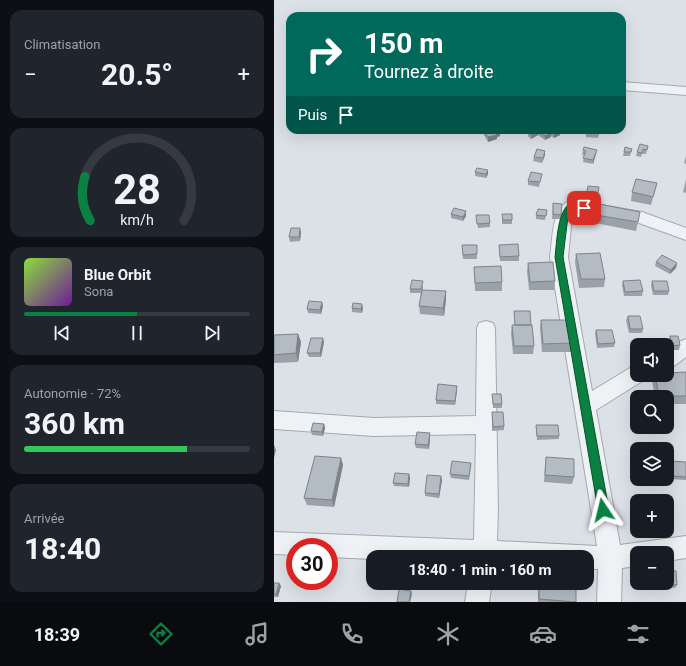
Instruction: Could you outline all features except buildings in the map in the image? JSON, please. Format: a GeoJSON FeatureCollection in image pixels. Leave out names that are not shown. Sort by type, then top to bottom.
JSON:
{"type":"FeatureCollection","features":[{"type":"Feature","properties":{"kind":"street"},"geometry":{"type":"LineString","coordinates":[[626,86],[686,90]]}},
{"type":"Feature","properties":{"kind":"street"},"geometry":{"type":"LineString","coordinates":[[609,602],[610,558],[606,525],[584,407],[559,257],[564,216],[572,206],[642,218],[686,234]]}},
{"type":"Feature","properties":{"kind":"street"},"geometry":{"type":"LineString","coordinates":[[485,550],[487,511],[486,328]]}},
{"type":"Feature","properties":{"kind":"street"},"geometry":{"type":"LineString","coordinates":[[674,356],[686,348]]}},
{"type":"Feature","properties":{"kind":"street"},"geometry":{"type":"LineString","coordinates":[[584,407],[630,378]]}},
{"type":"Feature","properties":{"kind":"street"},"geometry":{"type":"LineString","coordinates":[[274,420],[374,427],[487,425]]}},
{"type":"Feature","properties":{"kind":"street"},"geometry":{"type":"LineString","coordinates":[[274,543],[397,550]]}},
{"type":"Feature","properties":{"kind":"street"},"geometry":{"type":"LineString","coordinates":[[674,549],[686,547]]}},
{"type":"Feature","properties":{"kind":"street"},"geometry":{"type":"LineString","coordinates":[[594,558],[610,558],[630,555]]}},
{"type":"Feature","properties":{"kind":"street"},"geometry":{"type":"LineString","coordinates":[[477,602],[479,590]]}},
{"type":"Feature","properties":{"kind":"route"},"geometry":{"type":"LineString","coordinates":[[584,208],[572,206],[564,216],[559,257],[603,510]]}}]}
